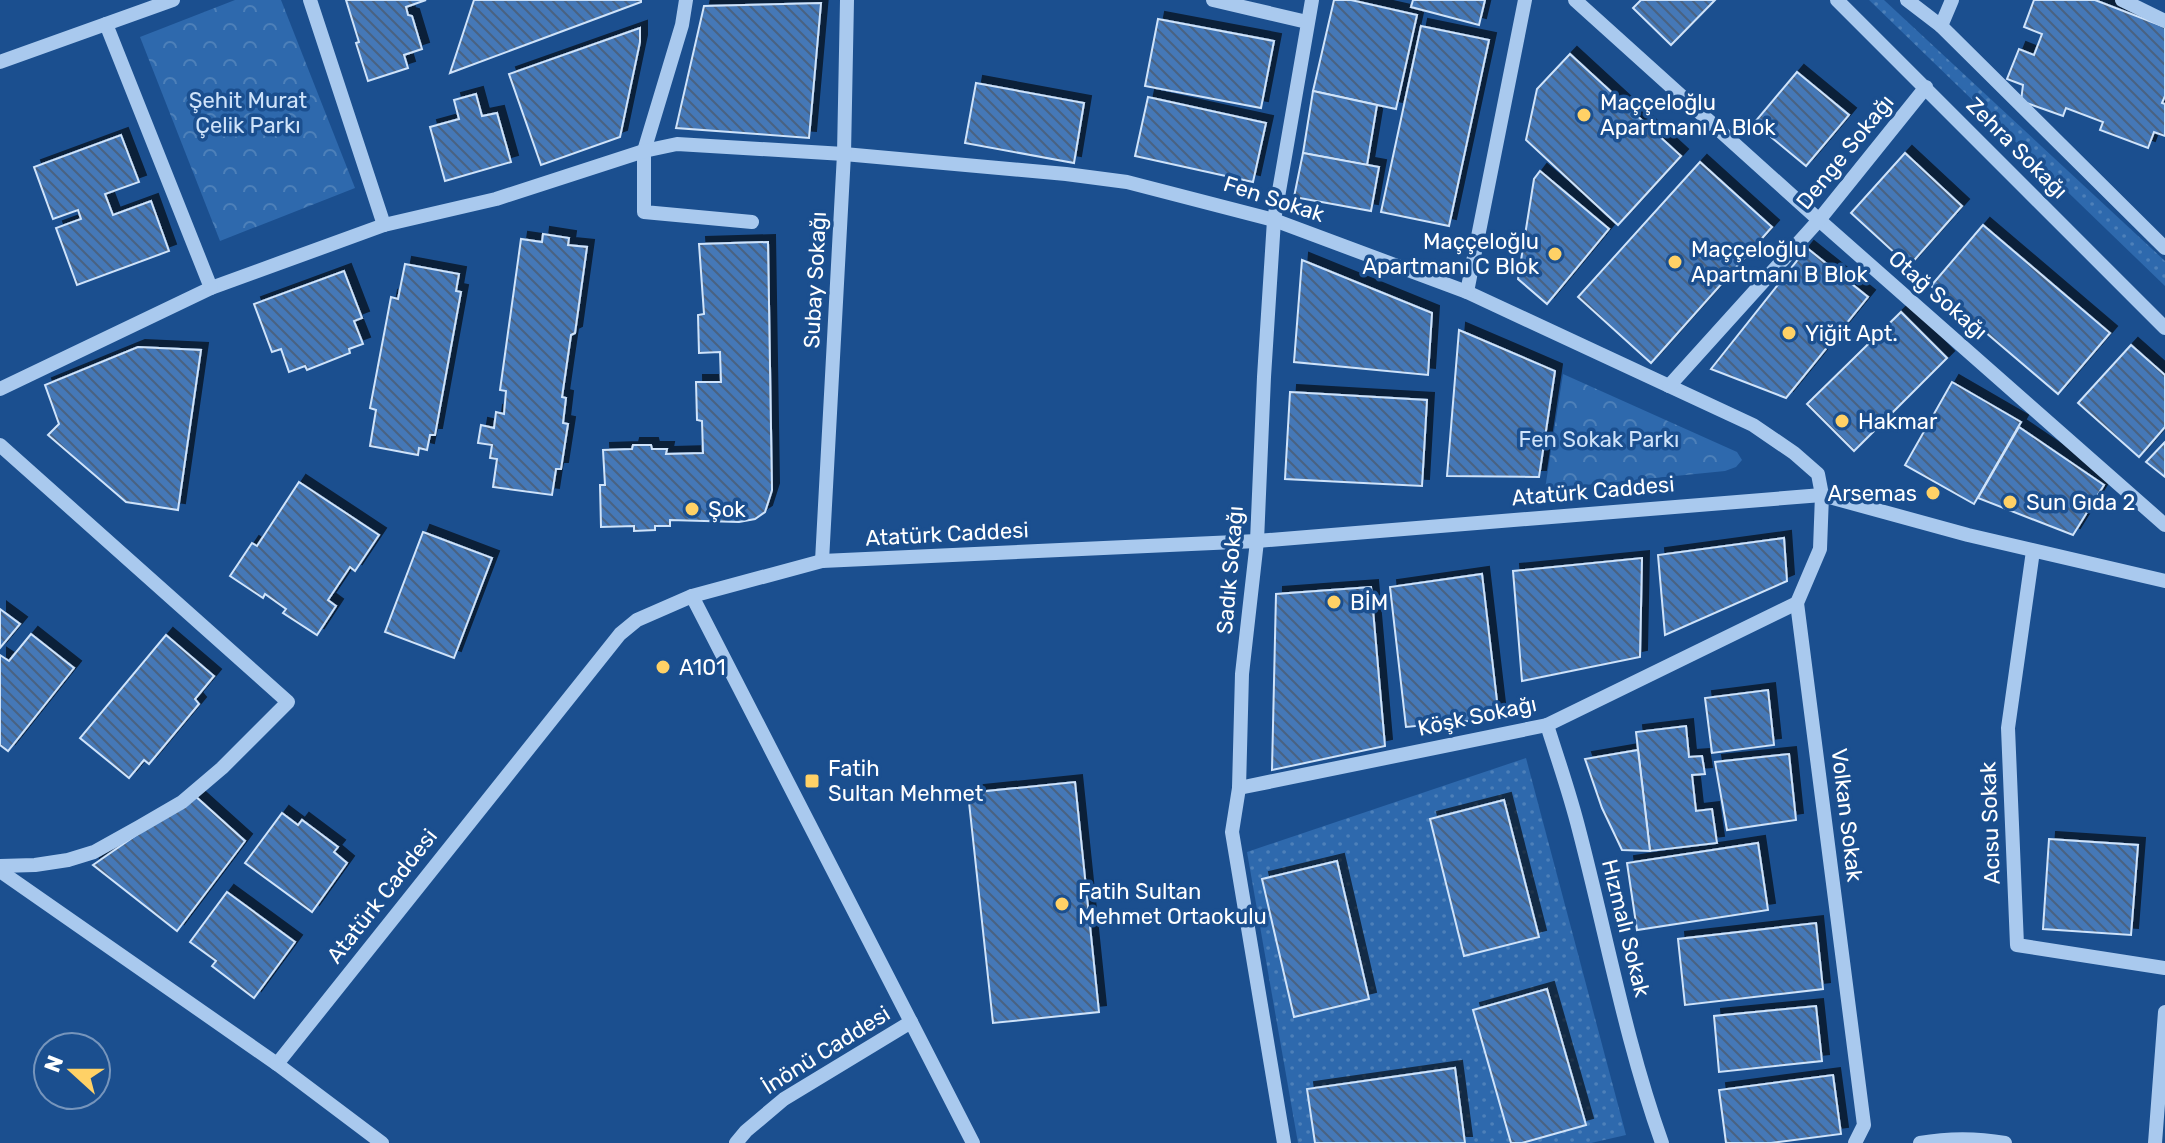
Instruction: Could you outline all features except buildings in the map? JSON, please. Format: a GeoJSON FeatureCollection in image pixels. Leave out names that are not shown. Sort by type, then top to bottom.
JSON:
{"type":"FeatureCollection","features":[{"type":"Feature","properties":{"kind":"street"},"geometry":{"type":"LineString","coordinates":[[0,62],[173,0]]}},
{"type":"Feature","properties":{"kind":"street"},"geometry":{"type":"LineString","coordinates":[[310,0],[384,225]]}},
{"type":"Feature","properties":{"kind":"street"},"geometry":{"type":"LineString","coordinates":[[686,0],[682,25],[644,151],[644,212],[752,222]]}},
{"type":"Feature","properties":{"kind":"street","name":"Subay Sokağı"},"geometry":{"type":"LineString","coordinates":[[822,561],[844,154],[847,0]]}},
{"type":"Feature","properties":{"kind":"street"},"geometry":{"type":"LineString","coordinates":[[1213,0],[1307,22]]}},
{"type":"Feature","properties":{"kind":"street","name":"Sadık Sokağı"},"geometry":{"type":"LineString","coordinates":[[1284,1143],[1232,832],[1239,788],[1242,674],[1257,541],[1274,220],[1312,0]]}},
{"type":"Feature","properties":{"kind":"street"},"geometry":{"type":"LineString","coordinates":[[1467,292],[1525,0]]}},
{"type":"Feature","properties":{"kind":"street","name":"Otağ Sokağı"},"geometry":{"type":"LineString","coordinates":[[1575,0],[2165,525]]}},
{"type":"Feature","properties":{"kind":"street","name":"Zehra Sokağı"},"geometry":{"type":"LineString","coordinates":[[1837,0],[2165,328]]}},
{"type":"Feature","properties":{"kind":"street"},"geometry":{"type":"LineString","coordinates":[[1907,0],[1941,26],[2164,243]]}},
{"type":"Feature","properties":{"kind":"street"},"geometry":{"type":"LineString","coordinates":[[1941,26],[1952,0]]}},
{"type":"Feature","properties":{"kind":"street"},"geometry":{"type":"LineString","coordinates":[[2122,0],[2165,21]]}},
{"type":"Feature","properties":{"kind":"street"},"geometry":{"type":"LineString","coordinates":[[106,24],[211,288]]}},
{"type":"Feature","properties":{"kind":"street","name":"Denge Sokağı"},"geometry":{"type":"LineString","coordinates":[[1669,386],[1819,220],[1926,87]]}},
{"type":"Feature","properties":{"kind":"street","name":"Fen Sokak"},"geometry":{"type":"LineString","coordinates":[[0,389],[211,288],[384,225],[496,199],[644,151],[677,144],[844,154],[1066,174],[1127,182],[1274,220],[1467,292],[1753,425],[1818,474],[1822,495]]}},
{"type":"Feature","properties":{"kind":"street"},"geometry":{"type":"LineString","coordinates":[[0,445],[288,702],[232,760],[182,802],[128,834],[94,852],[68,860],[0,868]]}},
{"type":"Feature","properties":{"kind":"street"},"geometry":{"type":"LineString","coordinates":[[1797,603],[1820,549],[1822,495]]}},
{"type":"Feature","properties":{"kind":"street","name":"Atatürk Caddesi"},"geometry":{"type":"LineString","coordinates":[[277,1064],[620,634],[637,620],[692,596],[822,561],[1257,541],[1822,495],[1955,532],[2165,581]]}},
{"type":"Feature","properties":{"kind":"street","name":"Acısu Sokak"},"geometry":{"type":"LineString","coordinates":[[2033,551],[2008,728],[2017,945],[2165,968]]}},
{"type":"Feature","properties":{"kind":"street"},"geometry":{"type":"LineString","coordinates":[[692,596],[911,1022]]}},
{"type":"Feature","properties":{"kind":"street","name":"Köşk Sokağı"},"geometry":{"type":"LineString","coordinates":[[1239,788],[1547,725],[1797,603]]}},
{"type":"Feature","properties":{"kind":"street","name":"Volkan Sokak"},"geometry":{"type":"LineString","coordinates":[[1797,603],[1864,1125],[1855,1143]]}},
{"type":"Feature","properties":{"kind":"street","name":"Hızmalı Sokak"},"geometry":{"type":"LineString","coordinates":[[1547,725],[1578,826],[1621,1000],[1662,1143]]}},
{"type":"Feature","properties":{"kind":"street"},"geometry":{"type":"LineString","coordinates":[[0,868],[277,1064],[382,1143]]}},
{"type":"Feature","properties":{"kind":"street"},"geometry":{"type":"LineString","coordinates":[[2155,1143],[2165,1012]]}},
{"type":"Feature","properties":{"kind":"street","name":"İnönü Caddesi"},"geometry":{"type":"LineString","coordinates":[[736,1143],[784,1099],[911,1022],[973,1143]]}},
{"type":"Feature","properties":{"kind":"street"},"geometry":{"type":"LineString","coordinates":[[1920,1143],[1937,1140],[2005,1143]]}},
{"type":"Feature","properties":{"kind":"green space","name":"Şehit Murat Çelik Parkı"},"geometry":{"type":"Polygon","coordinates":[[[235,0],[281,0],[355,188],[220,241],[140,37],[235,0]]]}},
{"type":"Feature","properties":{"kind":"green space"},"geometry":{"type":"Polygon","coordinates":[[[1869,0],[1884,0],[2165,261],[2165,286],[1869,0]]]}},
{"type":"Feature","properties":{"kind":"green space","name":"Fen Sokak Parkı"},"geometry":{"type":"Polygon","coordinates":[[[1563,374],[1737,452],[1742,460],[1736,467],[1725,471],[1545,489],[1563,374]]]}},
{"type":"Feature","properties":{"kind":"green space"},"geometry":{"type":"Polygon","coordinates":[[[1526,758],[1626,1135],[1591,1143],[1298,1143],[1247,852],[1526,758]]]}},
{"type":"Feature","properties":{"kind":"place","name":"Maççeloğlu Apartmanı A Blok"},"geometry":{"type":"Point","coordinates":[1584,115]}},
{"type":"Feature","properties":{"kind":"place","name":"Maççeloğlu Apartmanı C Blok"},"geometry":{"type":"Point","coordinates":[1555,254]}},
{"type":"Feature","properties":{"kind":"place","name":"Maççeloğlu Apartmanı B Blok"},"geometry":{"type":"Point","coordinates":[1675,262]}},
{"type":"Feature","properties":{"kind":"place","name":"Yiğit Apt."},"geometry":{"type":"Point","coordinates":[1789,333]}},
{"type":"Feature","properties":{"kind":"place","name":"Hakmar"},"geometry":{"type":"Point","coordinates":[1842,421]}},
{"type":"Feature","properties":{"kind":"place","name":"Arsemas"},"geometry":{"type":"Point","coordinates":[1933,493]}},
{"type":"Feature","properties":{"kind":"place","name":"Sun Gıda 2"},"geometry":{"type":"Point","coordinates":[2010,502]}},
{"type":"Feature","properties":{"kind":"place","name":"Şok"},"geometry":{"type":"Point","coordinates":[692,509]}},
{"type":"Feature","properties":{"kind":"place","name":"BİM"},"geometry":{"type":"Point","coordinates":[1334,602]}},
{"type":"Feature","properties":{"kind":"place","name":"A101"},"geometry":{"type":"Point","coordinates":[663,667]}},
{"type":"Feature","properties":{"kind":"place","name":"Fati̇h Sultan Mehmet"},"geometry":{"type":"Point","coordinates":[812,781]}},
{"type":"Feature","properties":{"kind":"place","name":"Fatih Sultan Mehmet Ortaokulu"},"geometry":{"type":"Point","coordinates":[1062,904]}}]}
